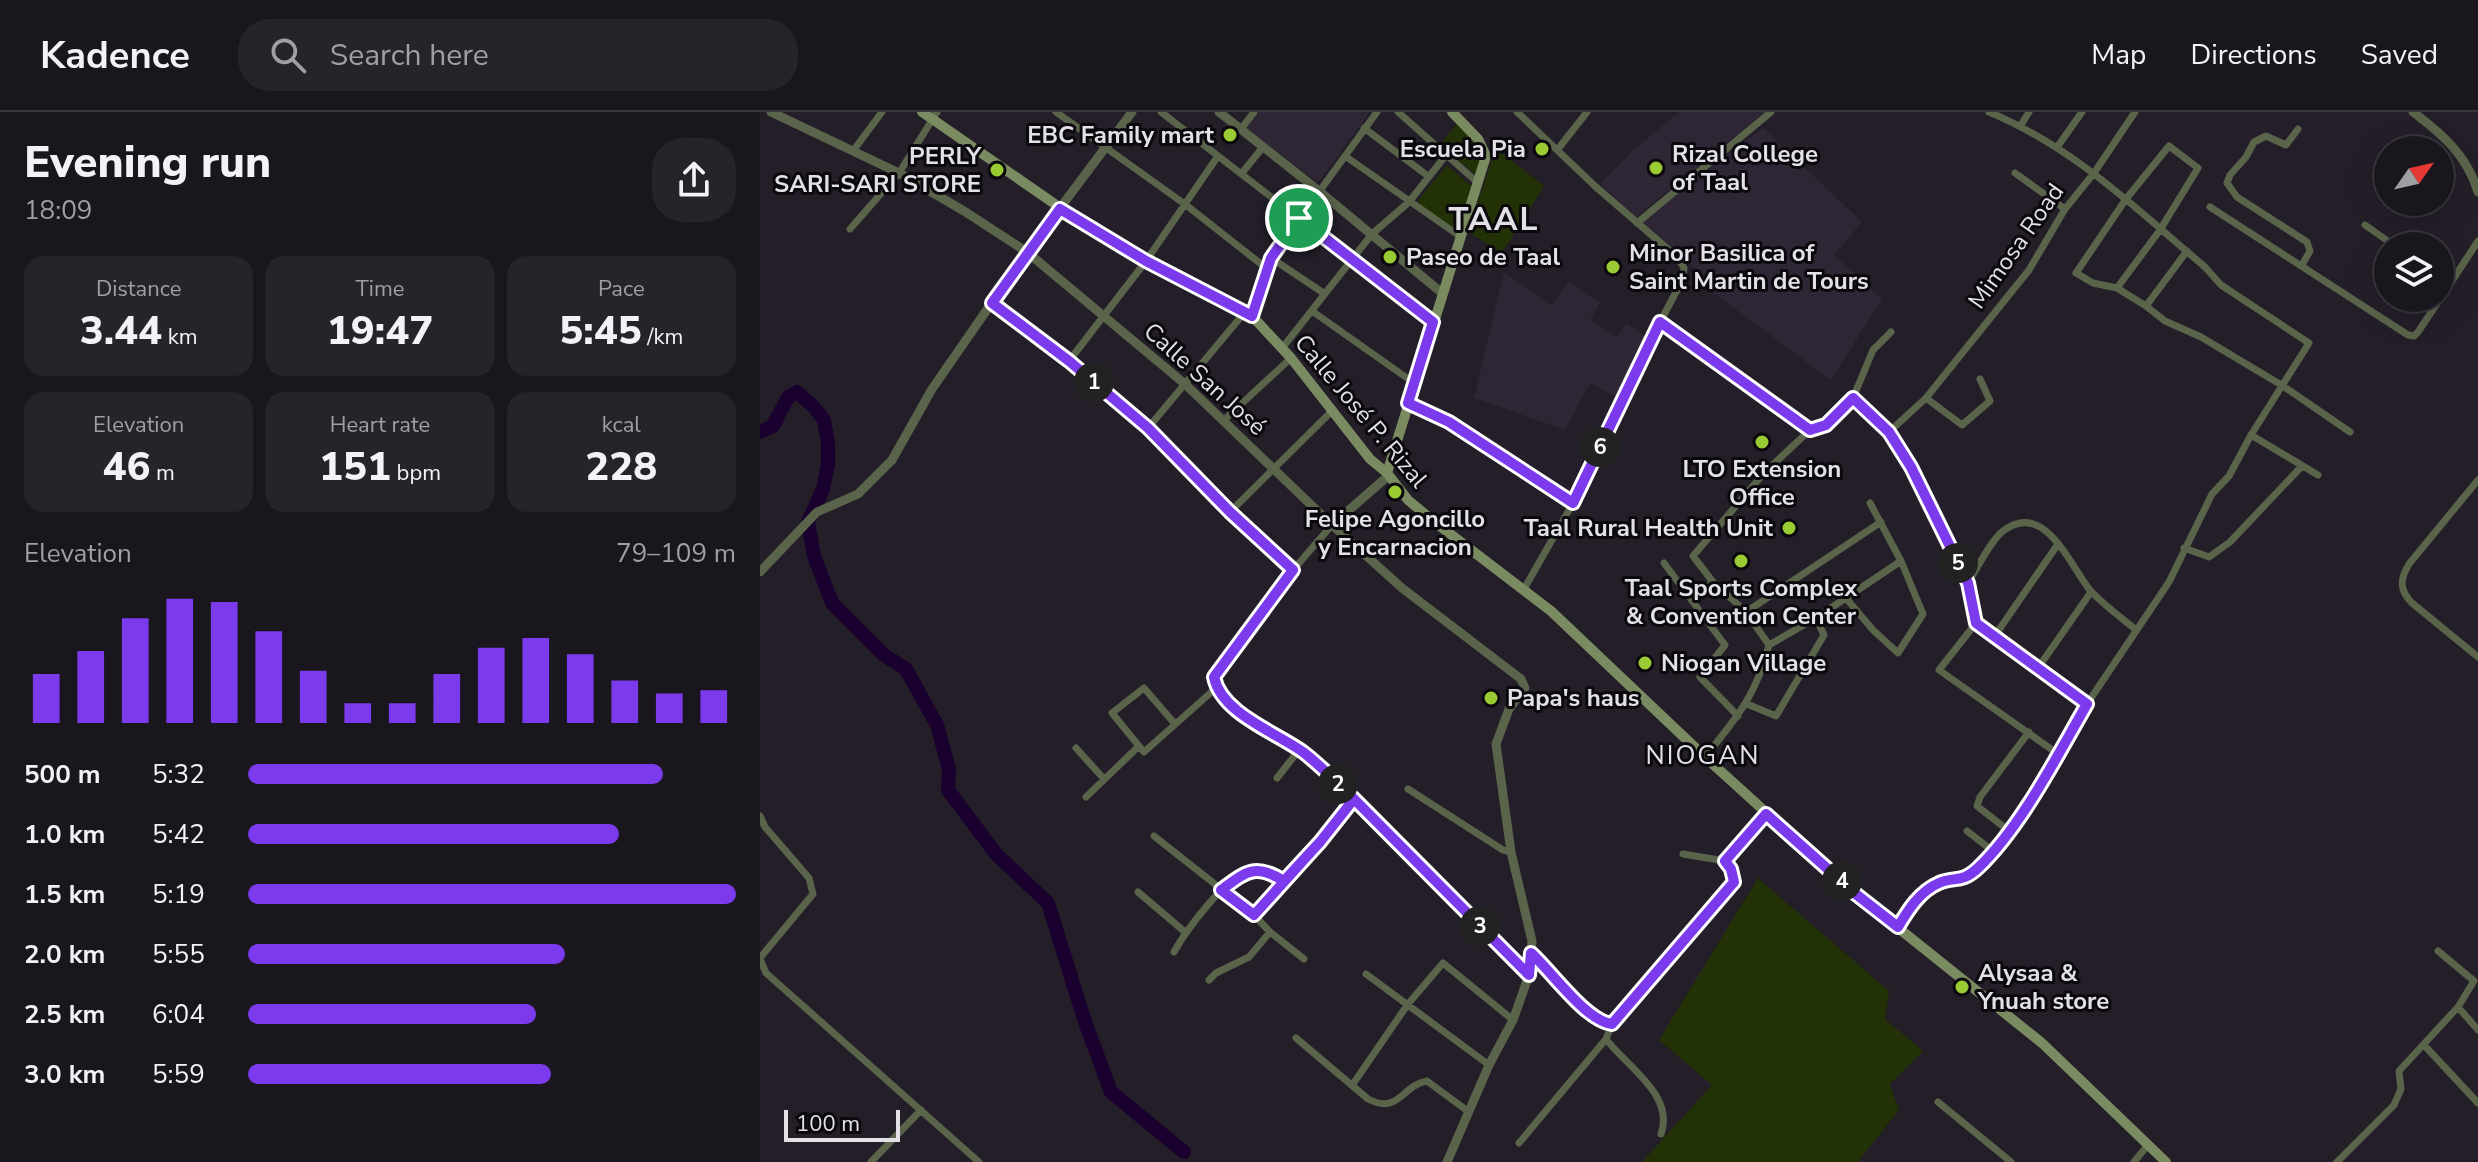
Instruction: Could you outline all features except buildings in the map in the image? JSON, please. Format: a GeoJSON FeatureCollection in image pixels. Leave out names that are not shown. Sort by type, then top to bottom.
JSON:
{"type":"FeatureCollection","features":[{"type":"Feature","properties":{"kind":"main road","name":"Calle José P. Rizal"},"geometry":{"type":"LineString","coordinates":[[922,112],[935,116],[1060,209],[1146,261],[1248,314],[1283,347],[1370,459],[1408,500],[1524,589],[1575,633],[1766,814],[1857,895],[2042,1043],[2166,1162]]}},
{"type":"Feature","properties":{"kind":"main road"},"geometry":{"type":"LineString","coordinates":[[1388,475],[1478,183],[1485,151],[1478,139],[1452,112]]}},
{"type":"Feature","properties":{"kind":"street","name":"Calle San José"},"geometry":{"type":"LineString","coordinates":[[771,112],[899,173],[1027,252],[1185,384],[1402,588],[1521,679],[1525,688],[1509,709],[1496,744],[1511,852]]}},
{"type":"Feature","properties":{"kind":"street"},"geometry":{"type":"LineString","coordinates":[[853,151],[882,112]]}},
{"type":"Feature","properties":{"kind":"street"},"geometry":{"type":"LineString","coordinates":[[1056,112],[1186,205],[1266,268]]}},
{"type":"Feature","properties":{"kind":"street"},"geometry":{"type":"LineString","coordinates":[[760,572],[817,512],[858,494],[892,460],[932,389],[1027,252],[1132,112]]}},
{"type":"Feature","properties":{"kind":"street"},"geometry":{"type":"LineString","coordinates":[[1161,112],[1433,322]]}},
{"type":"Feature","properties":{"kind":"street"},"geometry":{"type":"LineString","coordinates":[[1219,112],[1442,293]]}},
{"type":"Feature","properties":{"kind":"street"},"geometry":{"type":"LineString","coordinates":[[1241,129],[1254,112]]}},
{"type":"Feature","properties":{"kind":"street"},"geometry":{"type":"LineString","coordinates":[[1148,428],[1248,314],[1271,258],[1377,112]]}},
{"type":"Feature","properties":{"kind":"street"},"geometry":{"type":"LineString","coordinates":[[1398,112],[1478,183]]}},
{"type":"Feature","properties":{"kind":"street"},"geometry":{"type":"LineString","coordinates":[[1517,112],[1678,258],[1684,268],[1682,281],[1573,503],[1524,589]]}},
{"type":"Feature","properties":{"kind":"street"},"geometry":{"type":"LineString","coordinates":[[1558,149],[1587,112]]}},
{"type":"Feature","properties":{"kind":"street"},"geometry":{"type":"LineString","coordinates":[[1637,223],[1771,112]]}},
{"type":"Feature","properties":{"kind":"street"},"geometry":{"type":"LineString","coordinates":[[1898,927],[1910,905],[1940,882],[1959,881],[1975,871],[2009,831],[2087,704],[2169,582],[2212,494],[2229,476],[2309,343],[2221,285],[2187,251],[2058,146],[2021,125],[1989,112]]}},
{"type":"Feature","properties":{"kind":"street"},"geometry":{"type":"LineString","coordinates":[[2021,125],[2029,112]]}},
{"type":"Feature","properties":{"kind":"street"},"geometry":{"type":"LineString","coordinates":[[2058,146],[2082,112]]}},
{"type":"Feature","properties":{"kind":"street","name":"Mimosa Road"},"geometry":{"type":"LineString","coordinates":[[1889,432],[1926,398],[2029,270],[2065,209],[2094,173],[2135,112]]}},
{"type":"Feature","properties":{"kind":"street"},"geometry":{"type":"LineString","coordinates":[[2413,112],[2455,148],[2477,184]]}},
{"type":"Feature","properties":{"kind":"street"},"geometry":{"type":"LineString","coordinates":[[850,229],[899,173],[935,116]]}},
{"type":"Feature","properties":{"kind":"street"},"geometry":{"type":"LineString","coordinates":[[1364,128],[1428,176]]}},
{"type":"Feature","properties":{"kind":"street"},"geometry":{"type":"LineString","coordinates":[[2298,129],[2286,145],[2266,136],[2256,139],[2227,183],[2237,197],[2307,242],[2310,251],[2302,265]]}},
{"type":"Feature","properties":{"kind":"street"},"geometry":{"type":"LineString","coordinates":[[2117,288],[2160,230],[2198,168],[2169,146],[2126,199],[2076,273],[2093,283],[2117,288],[2165,321],[2201,337],[2283,386],[2350,432]]}},
{"type":"Feature","properties":{"kind":"street"},"geometry":{"type":"LineString","coordinates":[[1242,173],[1263,147]]}},
{"type":"Feature","properties":{"kind":"street"},"geometry":{"type":"LineString","coordinates":[[1283,347],[1372,234],[1409,202],[1446,155]]}},
{"type":"Feature","properties":{"kind":"street"},"geometry":{"type":"LineString","coordinates":[[1069,361],[1146,261],[1218,156]]}},
{"type":"Feature","properties":{"kind":"street"},"geometry":{"type":"LineString","coordinates":[[1345,156],[1461,237]]}},
{"type":"Feature","properties":{"kind":"street"},"geometry":{"type":"LineString","coordinates":[[2015,173],[2065,209]]}},
{"type":"Feature","properties":{"kind":"street"},"geometry":{"type":"LineString","coordinates":[[2210,207],[2408,335],[2414,336],[2431,312]]}},
{"type":"Feature","properties":{"kind":"street"},"geometry":{"type":"LineString","coordinates":[[2365,225],[2375,232]]}},
{"type":"Feature","properties":{"kind":"street"},"geometry":{"type":"LineString","coordinates":[[2454,278],[2478,241]]}},
{"type":"Feature","properties":{"kind":"street"},"geometry":{"type":"LineString","coordinates":[[2146,306],[2187,251]]}},
{"type":"Feature","properties":{"kind":"street"},"geometry":{"type":"LineString","coordinates":[[1271,258],[1325,294]]}},
{"type":"Feature","properties":{"kind":"street"},"geometry":{"type":"LineString","coordinates":[[992,303],[1069,361],[1148,428],[1230,512],[1293,570]]}},
{"type":"Feature","properties":{"kind":"street"},"geometry":{"type":"LineString","coordinates":[[1312,311],[1414,383]]}},
{"type":"Feature","properties":{"kind":"street"},"geometry":{"type":"LineString","coordinates":[[1660,322],[1810,430]]}},
{"type":"Feature","properties":{"kind":"street"},"geometry":{"type":"LineString","coordinates":[[1769,645],[1746,612],[1728,598],[1693,556],[1765,472],[1810,430],[1826,425],[1853,398],[1873,350],[1891,332]]}},
{"type":"Feature","properties":{"kind":"street"},"geometry":{"type":"LineString","coordinates":[[1224,420],[1291,358]]}},
{"type":"Feature","properties":{"kind":"street"},"geometry":{"type":"LineString","coordinates":[[1926,398],[1962,425],[1990,401],[1980,379]]}},
{"type":"Feature","properties":{"kind":"street"},"geometry":{"type":"LineString","coordinates":[[1853,398],[1889,432],[1911,467],[1968,583],[1976,623],[2087,704]]}},
{"type":"Feature","properties":{"kind":"street"},"geometry":{"type":"LineString","coordinates":[[1408,403],[1449,422],[1573,503]]}},
{"type":"Feature","properties":{"kind":"street"},"geometry":{"type":"LineString","coordinates":[[1230,512],[1332,411]]}},
{"type":"Feature","properties":{"kind":"street"},"geometry":{"type":"LineString","coordinates":[[2251,435],[2318,475]]}},
{"type":"Feature","properties":{"kind":"street"},"geometry":{"type":"LineString","coordinates":[[2184,548],[2209,557],[2230,542],[2302,466]]}},
{"type":"Feature","properties":{"kind":"street"},"geometry":{"type":"LineString","coordinates":[[1388,475],[1332,525],[1293,570],[1223,660],[1214,677],[1216,688],[1236,709],[1277,739],[1299,750],[1354,799],[1529,975]]}},
{"type":"Feature","properties":{"kind":"street"},"geometry":{"type":"LineString","coordinates":[[2478,480],[2409,564],[2401,579],[2404,592],[2412,603],[2478,657]]}},
{"type":"Feature","properties":{"kind":"street"},"geometry":{"type":"LineString","coordinates":[[1845,597],[1898,653],[1923,614],[1901,561],[1870,503]]}},
{"type":"Feature","properties":{"kind":"street"},"geometry":{"type":"LineString","coordinates":[[1746,612],[1881,522]]}},
{"type":"Feature","properties":{"kind":"street"},"geometry":{"type":"LineString","coordinates":[[1968,583],[2001,532],[2019,523],[2033,523],[2046,529],[2091,592],[2136,630]]}},
{"type":"Feature","properties":{"kind":"street"},"geometry":{"type":"LineString","coordinates":[[1994,637],[2058,544]]}},
{"type":"Feature","properties":{"kind":"street"},"geometry":{"type":"LineString","coordinates":[[1705,757],[1747,704],[1761,675],[1769,645],[1816,618],[1901,561]]}},
{"type":"Feature","properties":{"kind":"street"},"geometry":{"type":"LineString","coordinates":[[1664,563],[1725,645],[1700,677],[1738,716]]}},
{"type":"Feature","properties":{"kind":"street"},"geometry":{"type":"LineString","coordinates":[[1692,599],[1713,582]]}},
{"type":"Feature","properties":{"kind":"street"},"geometry":{"type":"LineString","coordinates":[[2038,668],[2091,592]]}},
{"type":"Feature","properties":{"kind":"street"},"geometry":{"type":"LineString","coordinates":[[1747,704],[1776,716],[1824,635],[1816,618]]}},
{"type":"Feature","properties":{"kind":"street"},"geometry":{"type":"LineString","coordinates":[[1976,623],[1939,670],[2058,754]]}},
{"type":"Feature","properties":{"kind":"street"},"geometry":{"type":"LineString","coordinates":[[1175,724],[1144,688],[1112,713],[1144,752],[1216,688]]}},
{"type":"Feature","properties":{"kind":"street"},"geometry":{"type":"LineString","coordinates":[[2009,831],[1977,806],[1980,797],[2029,732]]}},
{"type":"Feature","properties":{"kind":"street"},"geometry":{"type":"LineString","coordinates":[[1086,797],[1139,746]]}},
{"type":"Feature","properties":{"kind":"street"},"geometry":{"type":"LineString","coordinates":[[1076,748],[1104,779]]}},
{"type":"Feature","properties":{"kind":"street"},"geometry":{"type":"LineString","coordinates":[[1277,778],[1299,750]]}},
{"type":"Feature","properties":{"kind":"street"},"geometry":{"type":"LineString","coordinates":[[1408,789],[1503,850],[1511,852],[1532,941],[1529,975],[1513,1020],[1489,1065],[1447,1162]]}},
{"type":"Feature","properties":{"kind":"street"},"geometry":{"type":"LineString","coordinates":[[1254,915],[1354,799]]}},
{"type":"Feature","properties":{"kind":"street"},"geometry":{"type":"LineString","coordinates":[[1725,861],[1766,814]]}},
{"type":"Feature","properties":{"kind":"street"},"geometry":{"type":"LineString","coordinates":[[760,816],[765,827],[809,878],[813,894],[760,958],[766,973],[979,1162]]}},
{"type":"Feature","properties":{"kind":"street"},"geometry":{"type":"LineString","coordinates":[[1967,831],[1994,852]]}},
{"type":"Feature","properties":{"kind":"street"},"geometry":{"type":"LineString","coordinates":[[1154,836],[1304,959]]}},
{"type":"Feature","properties":{"kind":"street"},"geometry":{"type":"LineString","coordinates":[[1519,1143],[1606,1039],[1612,1024],[1734,882],[1725,861],[1683,854]]}},
{"type":"Feature","properties":{"kind":"street"},"geometry":{"type":"LineString","coordinates":[[1174,952],[1185,932],[1221,890],[1247,871],[1268,871],[1284,881]]}},
{"type":"Feature","properties":{"kind":"street"},"geometry":{"type":"LineString","coordinates":[[1138,892],[1185,932]]}},
{"type":"Feature","properties":{"kind":"street"},"geometry":{"type":"LineString","coordinates":[[1209,980],[1216,973],[1249,957],[1270,932]]}},
{"type":"Feature","properties":{"kind":"street"},"geometry":{"type":"LineString","coordinates":[[2337,1162],[2394,1105],[2401,1089],[2399,1071],[2458,1007],[2476,979],[2438,951]]}},
{"type":"Feature","properties":{"kind":"street"},"geometry":{"type":"LineString","coordinates":[[1531,953],[1601,1023],[1612,1024]]}},
{"type":"Feature","properties":{"kind":"street"},"geometry":{"type":"LineString","coordinates":[[1353,1084],[1408,1004],[1443,963],[1513,1020]]}},
{"type":"Feature","properties":{"kind":"street"},"geometry":{"type":"LineString","coordinates":[[1366,974],[1489,1065]]}},
{"type":"Feature","properties":{"kind":"street"},"geometry":{"type":"LineString","coordinates":[[2458,1007],[2478,1030]]}},
{"type":"Feature","properties":{"kind":"street"},"geometry":{"type":"LineString","coordinates":[[1296,1038],[1379,1105],[1391,1104],[1420,1082],[1427,1081],[1469,1112]]}},
{"type":"Feature","properties":{"kind":"street"},"geometry":{"type":"LineString","coordinates":[[1606,1039],[1654,1091],[1662,1104],[1665,1123],[1661,1134]]}},
{"type":"Feature","properties":{"kind":"street"},"geometry":{"type":"LineString","coordinates":[[2424,1045],[2478,1103]]}},
{"type":"Feature","properties":{"kind":"street"},"geometry":{"type":"LineString","coordinates":[[1938,1102],[2011,1162]]}},
{"type":"Feature","properties":{"kind":"street"},"geometry":{"type":"LineString","coordinates":[[871,1162],[921,1110]]}},
{"type":"Feature","properties":{"kind":"street"},"geometry":{"type":"LineString","coordinates":[[2134,1162],[2147,1146]]}},
{"type":"Feature","properties":{"kind":"shaded area"},"geometry":{"type":"Polygon","coordinates":[[[1259,112],[1370,112],[1318,183],[1246,128],[1259,112]]]}},
{"type":"Feature","properties":{"kind":"shaded area","name":"Rizal College of Taal"},"geometry":{"type":"Polygon","coordinates":[[[1679,112],[1765,112],[1636,217],[1600,184],[1632,151],[1679,112]]]}},
{"type":"Feature","properties":{"kind":"shaded area"},"geometry":{"type":"Polygon","coordinates":[[[1763,128],[1862,222],[1834,255],[1882,299],[1831,380],[1692,277],[1697,270],[1639,223],[1683,186],[1763,128]]]}},
{"type":"Feature","properties":{"kind":"shaded area"},"geometry":{"type":"Polygon","coordinates":[[[1504,272],[1552,306],[1569,281],[1600,303],[1590,320],[1617,337],[1626,323],[1647,338],[1617,397],[1590,383],[1565,430],[1474,398],[1504,272]]]}},
{"type":"Feature","properties":{"kind":"green space"},"geometry":{"type":"Polygon","coordinates":[[[1458,123],[1476,142],[1482,155],[1475,174],[1439,145],[1458,123]]]}},
{"type":"Feature","properties":{"kind":"green space"},"geometry":{"type":"Polygon","coordinates":[[[1496,148],[1544,186],[1502,253],[1468,232],[1496,148]]]}},
{"type":"Feature","properties":{"kind":"green space"},"geometry":{"type":"Polygon","coordinates":[[[1447,165],[1473,187],[1459,234],[1418,204],[1447,165]]]}},
{"type":"Feature","properties":{"kind":"green space"},"geometry":{"type":"Polygon","coordinates":[[[1758,878],[1889,991],[1885,1019],[1923,1051],[1890,1084],[1899,1110],[1858,1162],[1642,1162],[1712,1085],[1659,1040],[1758,878]]]}},
{"type":"Feature","properties":{"kind":"waterway"},"geometry":{"type":"LineString","coordinates":[[760,432],[773,426],[788,397],[797,392],[824,420],[828,464],[823,489],[808,522],[814,556],[832,603],[884,655],[906,669],[937,725],[949,769],[948,790],[996,854],[1048,903],[1085,1022],[1111,1092],[1184,1152]]}},
{"type":"Feature","properties":{"kind":"place","name":"EBC Family mart"},"geometry":{"type":"Point","coordinates":[1230,135]}},
{"type":"Feature","properties":{"kind":"place","name":"Escuela Pia"},"geometry":{"type":"Point","coordinates":[1542,149]}},
{"type":"Feature","properties":{"kind":"place","name":"Rizal College of Taal"},"geometry":{"type":"Point","coordinates":[1656,168]}},
{"type":"Feature","properties":{"kind":"place","name":"PERLY SARI-SARI STORE"},"geometry":{"type":"Point","coordinates":[997,170]}},
{"type":"Feature","properties":{"kind":"place","name":"Paseo de Taal"},"geometry":{"type":"Point","coordinates":[1390,257]}},
{"type":"Feature","properties":{"kind":"place","name":"Minor Basilica of Saint Martin de Tours"},"geometry":{"type":"Point","coordinates":[1613,267]}},
{"type":"Feature","properties":{"kind":"place","name":"LTO Extension Office"},"geometry":{"type":"Point","coordinates":[1762,442]}},
{"type":"Feature","properties":{"kind":"place","name":"Felipe Agoncillo y Encarnacion"},"geometry":{"type":"Point","coordinates":[1395,492]}},
{"type":"Feature","properties":{"kind":"place","name":"Taal Rural Health Unit"},"geometry":{"type":"Point","coordinates":[1789,528]}},
{"type":"Feature","properties":{"kind":"place","name":"Taal Sports Complex & Convention Center"},"geometry":{"type":"Point","coordinates":[1741,561]}},
{"type":"Feature","properties":{"kind":"place","name":"Niogan Village"},"geometry":{"type":"Point","coordinates":[1645,663]}},
{"type":"Feature","properties":{"kind":"place","name":"Papa's haus"},"geometry":{"type":"Point","coordinates":[1491,698]}},
{"type":"Feature","properties":{"kind":"place","name":"Alysaa & Ynuah store"},"geometry":{"type":"Point","coordinates":[1962,987]}},
{"type":"Feature","properties":{"kind":"district","name":"TAAL"},"geometry":{"type":"Point","coordinates":[1494,219]}},
{"type":"Feature","properties":{"kind":"district","name":"NIOGAN"},"geometry":{"type":"Point","coordinates":[1703,755]}},
{"type":"Feature","properties":{"kind":"route"},"geometry":{"type":"LineString","coordinates":[[1299,218],[1266,268],[1252,316],[1146,261],[1060,209],[992,303],[1069,361],[1148,428],[1230,512],[1293,570],[1223,660],[1214,677],[1216,688],[1223,699],[1236,709],[1321,767],[1354,799],[1284,881],[1268,871],[1247,871],[1221,890],[1254,915],[1320,842],[1354,799],[1529,975],[1531,953],[1601,1023],[1612,1024],[1734,882],[1725,861],[1766,814],[1898,927],[1910,905],[1940,882],[1959,881],[1975,871],[1994,852],[2087,704],[1976,623],[1968,583],[1911,467],[1889,432],[1853,398],[1826,425],[1810,430],[1660,322],[1573,503],[1449,422],[1408,403],[1433,322],[1299,218]]}}]}
